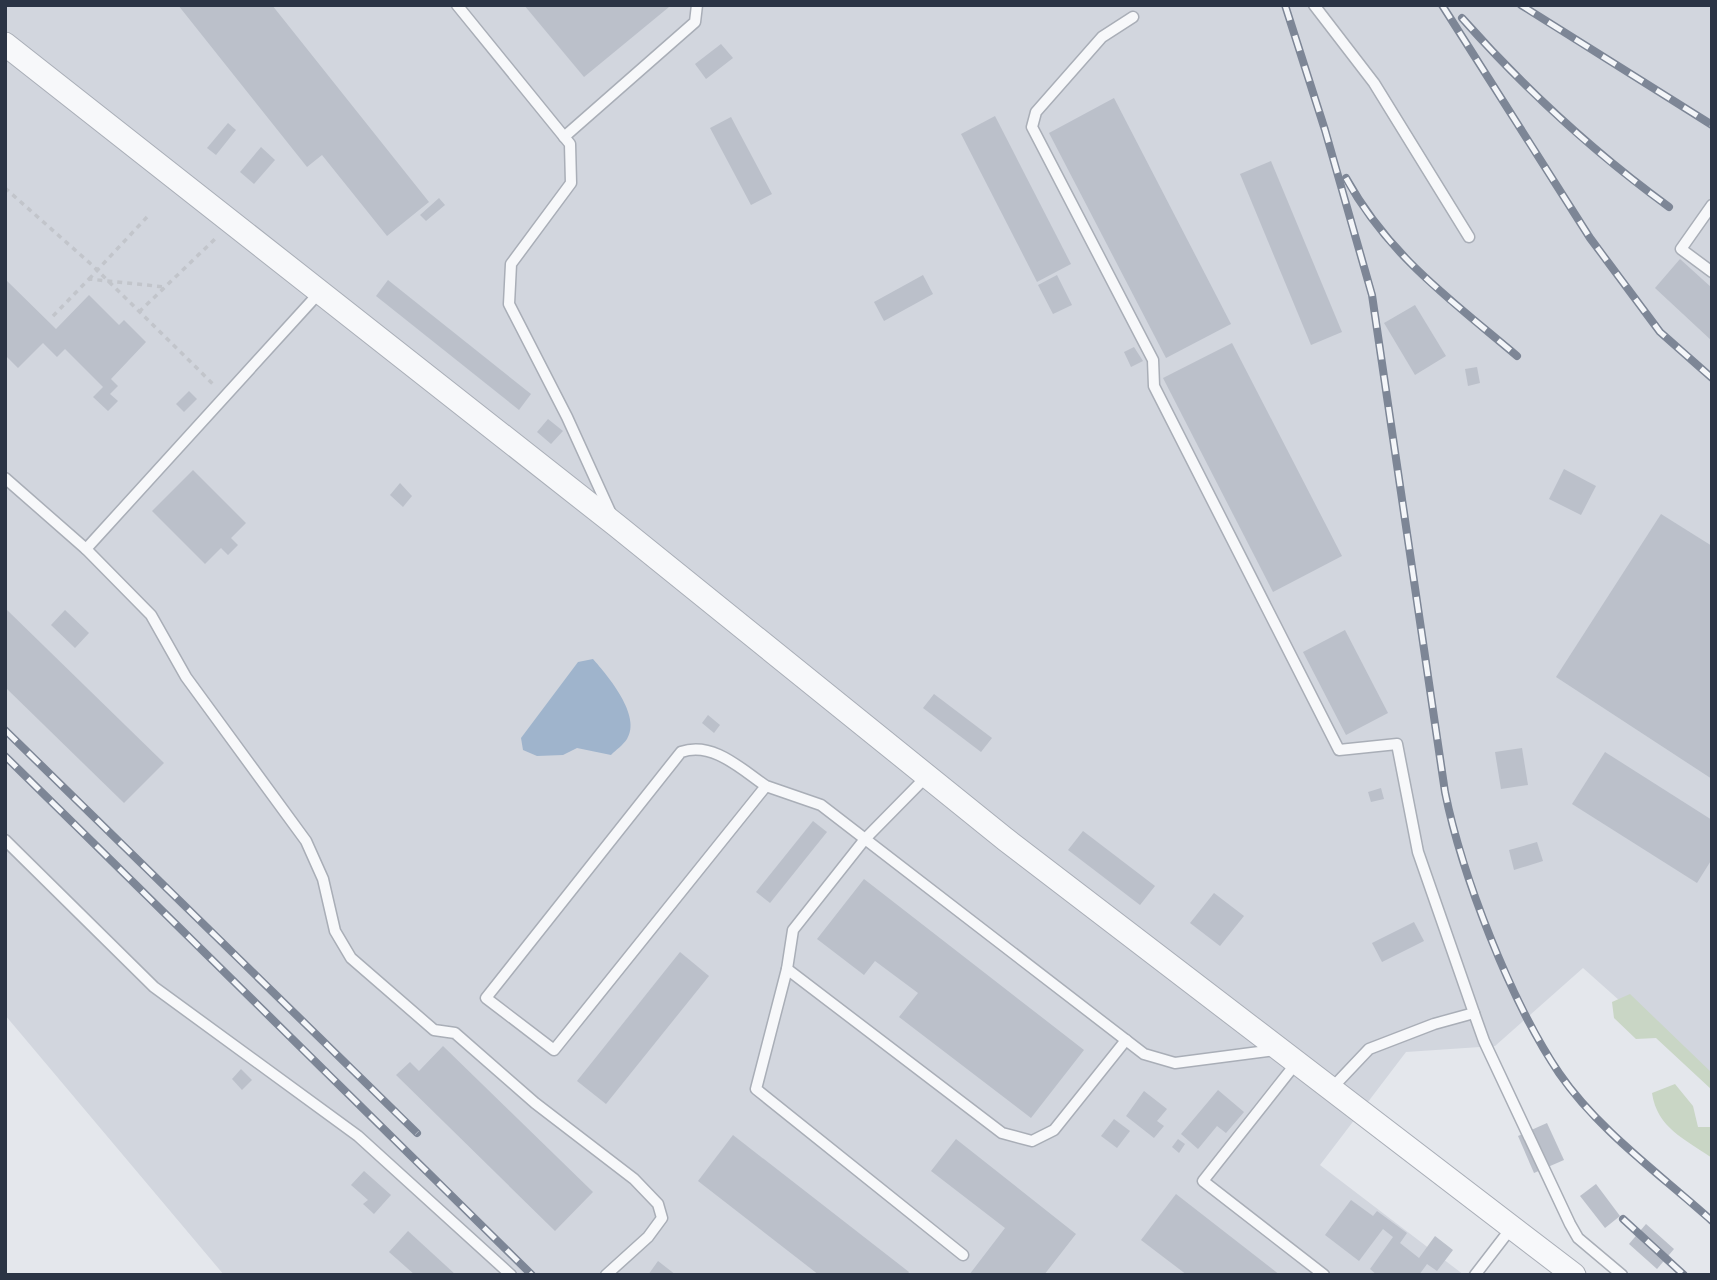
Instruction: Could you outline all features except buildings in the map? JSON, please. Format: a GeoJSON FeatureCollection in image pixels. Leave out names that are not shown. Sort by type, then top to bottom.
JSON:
{"type":"FeatureCollection","features":[{"type":"Feature","properties":{"kind":"street"},"geometry":{"type":"LineString","coordinates":[[5,44],[616,525],[927,776],[1574,1275]]}},
{"type":"Feature","properties":{"kind":"lane"},"geometry":{"type":"LineString","coordinates":[[457,5],[570,144],[571,183],[511,264],[509,304],[567,417],[616,525]]}},
{"type":"Feature","properties":{"kind":"lane"},"geometry":{"type":"LineString","coordinates":[[564,137],[695,22],[697,5]]}},
{"type":"Feature","properties":{"kind":"lane"},"geometry":{"type":"LineString","coordinates":[[1314,5],[1374,83],[1469,237]]}},
{"type":"Feature","properties":{"kind":"lane"},"geometry":{"type":"LineString","coordinates":[[1133,17],[1101,37],[1036,112],[1032,127],[1153,360],[1154,386],[1339,750],[1397,744],[1418,852],[1484,1041],[1578,1238],[1622,1275]]}},
{"type":"Feature","properties":{"kind":"lane"},"geometry":{"type":"LineString","coordinates":[[1712,205],[1681,249],[1712,272]]}},
{"type":"Feature","properties":{"kind":"lane"},"geometry":{"type":"LineString","coordinates":[[86,549],[319,293]]}},
{"type":"Feature","properties":{"kind":"lane"},"geometry":{"type":"LineString","coordinates":[[5,478],[86,549],[151,615],[186,677],[306,841],[323,878],[335,931],[351,958],[434,1030],[455,1033],[535,1103],[634,1179],[658,1204],[662,1218],[648,1237],[606,1275]]}},
{"type":"Feature","properties":{"kind":"lane"},"geometry":{"type":"LineString","coordinates":[[766,786],[554,1050],[486,998],[681,752],[696,747],[715,752],[766,786],[821,805],[1144,1055],[1175,1063],[1289,1055]]}},
{"type":"Feature","properties":{"kind":"lane"},"geometry":{"type":"LineString","coordinates":[[927,776],[865,839],[793,930],[787,969],[757,1089],[963,1255]]}},
{"type":"Feature","properties":{"kind":"lane"},"geometry":{"type":"LineString","coordinates":[[5,840],[154,987],[358,1136],[511,1275]]}},
{"type":"Feature","properties":{"kind":"lane"},"geometry":{"type":"LineString","coordinates":[[787,969],[1002,1133],[1032,1142],[1054,1130],[1126,1041]]}},
{"type":"Feature","properties":{"kind":"lane"},"geometry":{"type":"LineString","coordinates":[[1332,1088],[1369,1049],[1434,1024],[1474,1013]]}},
{"type":"Feature","properties":{"kind":"lane"},"geometry":{"type":"LineString","coordinates":[[1289,1055],[1203,1181],[1324,1275]]}},
{"type":"Feature","properties":{"kind":"lane"},"geometry":{"type":"LineString","coordinates":[[1475,1275],[1512,1227]]}},
{"type":"Feature","properties":{"kind":"path"},"geometry":{"type":"LineString","coordinates":[[5,188],[108,281],[227,397]]}},
{"type":"Feature","properties":{"kind":"path"},"geometry":{"type":"LineString","coordinates":[[53,316],[147,217]]}},
{"type":"Feature","properties":{"kind":"path"},"geometry":{"type":"LineString","coordinates":[[139,312],[232,223]]}},
{"type":"Feature","properties":{"kind":"path"},"geometry":{"type":"LineString","coordinates":[[89,279],[165,287]]}},
{"type":"Feature","properties":{"kind":"shaded area"},"geometry":{"type":"Polygon","coordinates":[[[5,5],[1712,5],[1712,1083],[1583,968],[1495,1046],[1406,1052],[1320,1165],[1464,1275],[224,1275],[5,1015],[5,5]]]}},
{"type":"Feature","properties":{"kind":"green space"},"geometry":{"type":"Polygon","coordinates":[[[1630,994],[1712,1073],[1712,1090],[1656,1038],[1636,1039],[1614,1018],[1612,1002],[1630,994]]]}},
{"type":"Feature","properties":{"kind":"green space"},"geometry":{"type":"Polygon","coordinates":[[[1675,1084],[1693,1106],[1698,1127],[1712,1127],[1712,1158],[1674,1132],[1655,1105],[1652,1093],[1675,1084]]]}},
{"type":"Feature","properties":{"kind":"water"},"geometry":{"type":"Polygon","coordinates":[[[593,659],[627,708],[630,730],[627,739],[611,755],[577,748],[563,755],[537,756],[523,750],[521,738],[578,662],[593,659]]]}},
{"type":"Feature","properties":{"kind":"railway"},"geometry":{"type":"LineString","coordinates":[[1285,5],[1325,130],[1372,295],[1445,792],[1476,899],[1523,1011],[1559,1073],[1611,1133],[1712,1221]]}},
{"type":"Feature","properties":{"kind":"railway"},"geometry":{"type":"LineString","coordinates":[[1442,5],[1590,238],[1660,332],[1712,378]]}},
{"type":"Feature","properties":{"kind":"railway"},"geometry":{"type":"LineString","coordinates":[[1521,5],[1712,125]]}},
{"type":"Feature","properties":{"kind":"railway"},"geometry":{"type":"LineString","coordinates":[[1462,18],[1510,70],[1560,118],[1613,164],[1669,207]]}},
{"type":"Feature","properties":{"kind":"railway"},"geometry":{"type":"LineString","coordinates":[[1346,178],[1381,231],[1401,254],[1517,356]]}},
{"type":"Feature","properties":{"kind":"railway"},"geometry":{"type":"LineString","coordinates":[[5,730],[417,1133]]}},
{"type":"Feature","properties":{"kind":"railway"},"geometry":{"type":"LineString","coordinates":[[5,756],[532,1275]]}},
{"type":"Feature","properties":{"kind":"railway"},"geometry":{"type":"LineString","coordinates":[[1623,1219],[1684,1275]]}}]}
